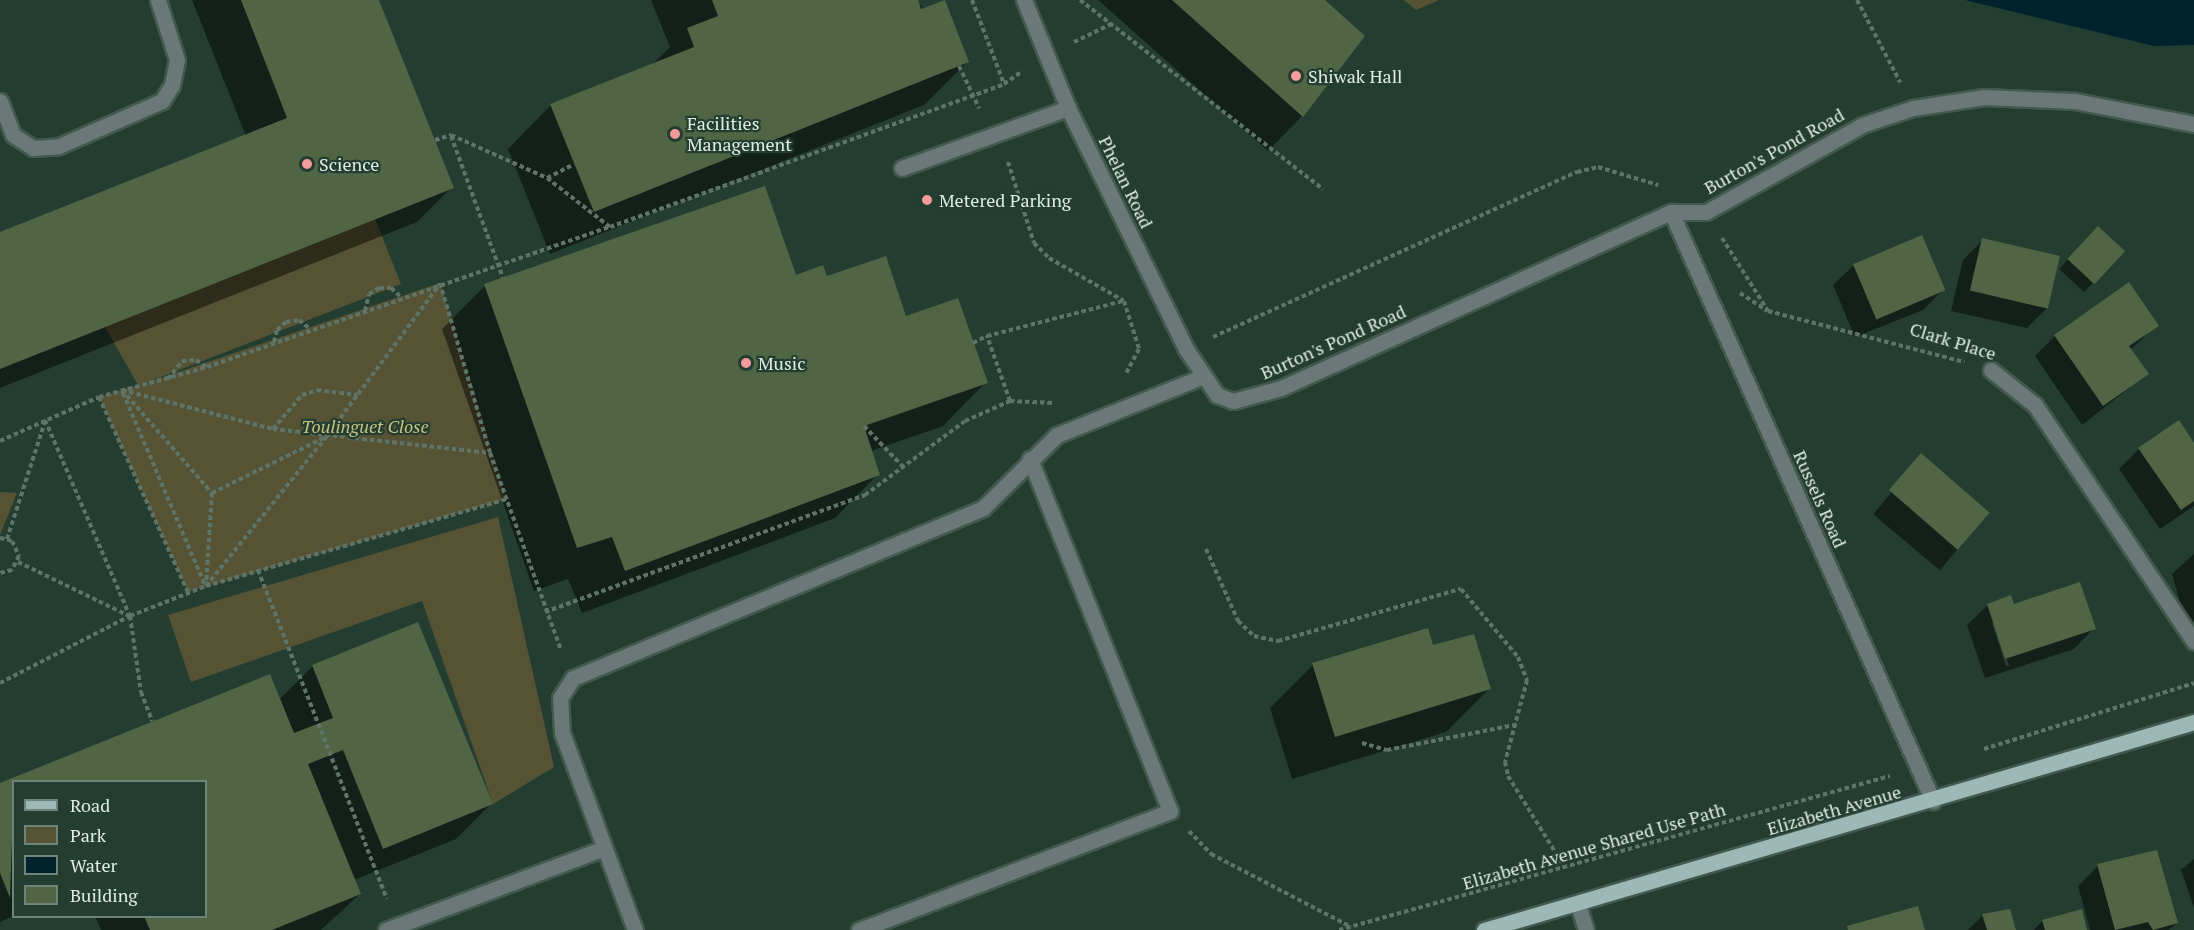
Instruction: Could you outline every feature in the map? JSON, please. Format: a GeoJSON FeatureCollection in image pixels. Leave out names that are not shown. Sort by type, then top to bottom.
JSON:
{"type":"FeatureCollection","features":[{"type":"Feature","properties":{"kind":"main road","name":"Elizabeth Avenue"},"geometry":{"type":"LineString","coordinates":[[1484,930],[1933,801],[2194,722]]}},
{"type":"Feature","properties":{"kind":"street"},"geometry":{"type":"LineString","coordinates":[[0,102],[12,135],[33,148],[59,146],[162,101],[172,85],[177,60],[158,0]]}},
{"type":"Feature","properties":{"kind":"street","name":"Phelan Road"},"geometry":{"type":"LineString","coordinates":[[1024,0],[1068,108],[1201,377]]}},
{"type":"Feature","properties":{"kind":"street","name":"Burton's Pond Road"},"geometry":{"type":"LineString","coordinates":[[1201,377],[1217,395],[1233,401],[1254,398],[1671,212],[1706,212],[1862,125],[1913,108],[1984,97],[2075,101],[2194,124]]}},
{"type":"Feature","properties":{"kind":"street"},"geometry":{"type":"LineString","coordinates":[[902,168],[1068,108]]}},
{"type":"Feature","properties":{"kind":"street","name":"Russels Road"},"geometry":{"type":"LineString","coordinates":[[1671,212],[1933,801]]}},
{"type":"Feature","properties":{"kind":"street","name":"Clark Place"},"geometry":{"type":"LineString","coordinates":[[1991,370],[2035,405],[2194,642]]}},
{"type":"Feature","properties":{"kind":"street"},"geometry":{"type":"LineString","coordinates":[[635,930],[601,849],[562,733],[560,698],[573,678],[974,513],[1011,484],[1030,459],[1057,435],[1201,377]]}},
{"type":"Feature","properties":{"kind":"street"},"geometry":{"type":"LineString","coordinates":[[860,930],[1170,811],[1030,459]]}},
{"type":"Feature","properties":{"kind":"street"},"geometry":{"type":"LineString","coordinates":[[392,928],[601,849]]}},
{"type":"Feature","properties":{"kind":"street"},"geometry":{"type":"LineString","coordinates":[[1578,904],[1586,930]]}},
{"type":"Feature","properties":{"kind":"path"},"geometry":{"type":"LineString","coordinates":[[972,0],[1004,84]]}},
{"type":"Feature","properties":{"kind":"path"},"geometry":{"type":"LineString","coordinates":[[1080,0],[1323,189]]}},
{"type":"Feature","properties":{"kind":"path"},"geometry":{"type":"LineString","coordinates":[[1857,0],[1913,108]]}},
{"type":"Feature","properties":{"kind":"path"},"geometry":{"type":"LineString","coordinates":[[0,441],[99,397],[207,367],[310,329],[365,312],[440,283],[610,227],[1004,84],[1046,55],[1111,24]]}},
{"type":"Feature","properties":{"kind":"path"},"geometry":{"type":"LineString","coordinates":[[959,66],[970,95],[995,135],[1035,243],[1048,258],[1124,301],[1139,349],[1130,371]]}},
{"type":"Feature","properties":{"kind":"path"},"geometry":{"type":"LineString","coordinates":[[435,141],[451,135],[547,178],[610,227]]}},
{"type":"Feature","properties":{"kind":"path"},"geometry":{"type":"LineString","coordinates":[[451,135],[503,278]]}},
{"type":"Feature","properties":{"kind":"path"},"geometry":{"type":"LineString","coordinates":[[547,178],[574,164]]}},
{"type":"Feature","properties":{"kind":"path"},"geometry":{"type":"LineString","coordinates":[[1186,349],[1577,172],[1598,167],[1618,171],[1706,212],[1768,311]]}},
{"type":"Feature","properties":{"kind":"path","name":"Clark Place"},"geometry":{"type":"LineString","coordinates":[[1692,261],[1768,311],[1991,370]]}},
{"type":"Feature","properties":{"kind":"path"},"geometry":{"type":"LineString","coordinates":[[206,586],[327,436],[440,283]]}},
{"type":"Feature","properties":{"kind":"path"},"geometry":{"type":"LineString","coordinates":[[440,283],[490,453],[546,612],[573,678]]}},
{"type":"Feature","properties":{"kind":"path"},"geometry":{"type":"LineString","coordinates":[[365,312],[369,294],[379,288],[391,288],[402,298]]}},
{"type":"Feature","properties":{"kind":"path"},"geometry":{"type":"LineString","coordinates":[[973,343],[987,336],[1124,301]]}},
{"type":"Feature","properties":{"kind":"path"},"geometry":{"type":"LineString","coordinates":[[274,342],[277,330],[286,322],[299,320],[310,329]]}},
{"type":"Feature","properties":{"kind":"path"},"geometry":{"type":"LineString","coordinates":[[987,336],[1010,401]]}},
{"type":"Feature","properties":{"kind":"path"},"geometry":{"type":"LineString","coordinates":[[168,379],[182,361],[196,360],[207,367]]}},
{"type":"Feature","properties":{"kind":"path"},"geometry":{"type":"LineString","coordinates":[[1119,376],[1139,367]]}},
{"type":"Feature","properties":{"kind":"path"},"geometry":{"type":"LineString","coordinates":[[122,389],[273,429],[490,453]]}},
{"type":"Feature","properties":{"kind":"path"},"geometry":{"type":"LineString","coordinates":[[122,389],[212,493],[206,586]]}},
{"type":"Feature","properties":{"kind":"path"},"geometry":{"type":"LineString","coordinates":[[122,389],[206,586]]}},
{"type":"Feature","properties":{"kind":"path"},"geometry":{"type":"LineString","coordinates":[[273,429],[303,395],[317,390],[358,395]]}},
{"type":"Feature","properties":{"kind":"path"},"geometry":{"type":"LineString","coordinates":[[99,397],[188,592]]}},
{"type":"Feature","properties":{"kind":"path"},"geometry":{"type":"LineString","coordinates":[[546,612],[865,495],[905,469],[965,421],[1010,401],[1057,404]]}},
{"type":"Feature","properties":{"kind":"path"},"geometry":{"type":"LineString","coordinates":[[7,539],[45,420]]}},
{"type":"Feature","properties":{"kind":"path"},"geometry":{"type":"LineString","coordinates":[[45,420],[130,616],[141,692],[152,721]]}},
{"type":"Feature","properties":{"kind":"path"},"geometry":{"type":"LineString","coordinates":[[864,426],[905,469]]}},
{"type":"Feature","properties":{"kind":"path"},"geometry":{"type":"LineString","coordinates":[[212,493],[327,436]]}},
{"type":"Feature","properties":{"kind":"path"},"geometry":{"type":"LineString","coordinates":[[0,682],[130,616],[188,592],[507,499]]}},
{"type":"Feature","properties":{"kind":"path"},"geometry":{"type":"LineString","coordinates":[[0,538],[7,539],[16,545],[18,562]]}},
{"type":"Feature","properties":{"kind":"path"},"geometry":{"type":"LineString","coordinates":[[1206,549],[1238,621],[1254,636],[1278,641],[1461,588],[1518,657],[1527,680],[1519,724],[1505,762],[1508,776],[1565,868]]}},
{"type":"Feature","properties":{"kind":"path"},"geometry":{"type":"LineString","coordinates":[[18,562],[130,616]]}},
{"type":"Feature","properties":{"kind":"path"},"geometry":{"type":"LineString","coordinates":[[0,573],[18,562]]}},
{"type":"Feature","properties":{"kind":"path"},"geometry":{"type":"LineString","coordinates":[[258,570],[392,928]]}},
{"type":"Feature","properties":{"kind":"path"},"geometry":{"type":"LineString","coordinates":[[1972,753],[2194,683]]}},
{"type":"Feature","properties":{"kind":"path"},"geometry":{"type":"LineString","coordinates":[[1362,743],[1387,750],[1519,724]]}},
{"type":"Feature","properties":{"kind":"path","name":"Elizabeth Avenue Shared Use Path"},"geometry":{"type":"LineString","coordinates":[[1339,930],[1856,785]]}},
{"type":"Feature","properties":{"kind":"path"},"geometry":{"type":"LineString","coordinates":[[1170,811],[1211,854],[1351,927]]}},
{"type":"Feature","properties":{"kind":"green space"},"geometry":{"type":"Polygon","coordinates":[[[1404,0],[1439,0],[1416,10],[1404,0]]]}},
{"type":"Feature","properties":{"kind":"green space","name":"Toulinguet Close"},"geometry":{"type":"Polygon","coordinates":[[[375,219],[401,284],[143,384],[440,283],[507,499],[188,592],[99,397],[138,385],[105,327],[375,219]]]}},
{"type":"Feature","properties":{"kind":"green space"},"geometry":{"type":"Polygon","coordinates":[[[0,492],[17,493],[0,535],[0,492]]]}},
{"type":"Feature","properties":{"kind":"green space"},"geometry":{"type":"Polygon","coordinates":[[[498,517],[554,767],[493,804],[422,601],[191,682],[168,615],[498,517]]]}},
{"type":"Feature","properties":{"kind":"water"},"geometry":{"type":"Polygon","coordinates":[[[1965,0],[2194,0],[2194,45],[2154,46],[1965,0]]]}},
{"type":"Feature","properties":{"kind":"building","name":"Science"},"geometry":{"type":"Polygon","coordinates":[[[241,0],[379,0],[454,188],[0,369],[0,232],[287,118],[241,0]]]}},
{"type":"Feature","properties":{"kind":"building","name":"Facilities Management"},"geometry":{"type":"Polygon","coordinates":[[[712,0],[918,0],[921,9],[945,0],[969,62],[594,212],[550,104],[694,47],[687,28],[718,16],[712,0]]]}},
{"type":"Feature","properties":{"kind":"building","name":"Shiwak Hall"},"geometry":{"type":"Polygon","coordinates":[[[1172,0],[1325,0],[1365,36],[1303,117],[1172,0]]]}},
{"type":"Feature","properties":{"kind":"building","name":"Music"},"geometry":{"type":"Polygon","coordinates":[[[765,186],[796,275],[823,265],[827,276],[886,256],[906,316],[958,298],[988,383],[864,426],[880,475],[625,571],[612,537],[577,548],[484,284],[765,186]]]}},
{"type":"Feature","properties":{"kind":"building"},"geometry":{"type":"Polygon","coordinates":[[[2098,226],[2125,251],[2094,284],[2067,259],[2098,226]]]}},
{"type":"Feature","properties":{"kind":"building"},"geometry":{"type":"Polygon","coordinates":[[[1922,235],[1945,290],[1876,320],[1853,264],[1922,235]]]}},
{"type":"Feature","properties":{"kind":"building"},"geometry":{"type":"Polygon","coordinates":[[[1982,238],[2060,256],[2048,309],[1970,291],[1982,238]]]}},
{"type":"Feature","properties":{"kind":"building"},"geometry":{"type":"Polygon","coordinates":[[[2129,282],[2159,326],[2129,346],[2149,374],[2103,406],[2054,335],[2129,282]]]}},
{"type":"Feature","properties":{"kind":"building"},"geometry":{"type":"Polygon","coordinates":[[[2179,420],[2194,443],[2194,501],[2181,510],[2138,448],[2179,420]]]}},
{"type":"Feature","properties":{"kind":"building"},"geometry":{"type":"Polygon","coordinates":[[[1921,453],[1990,513],[1958,550],[1889,490],[1921,453]]]}},
{"type":"Feature","properties":{"kind":"building"},"geometry":{"type":"Polygon","coordinates":[[[2080,582],[2096,629],[2005,659],[1987,604],[2011,595],[2014,604],[2080,582]]]}},
{"type":"Feature","properties":{"kind":"building"},"geometry":{"type":"Polygon","coordinates":[[[418,622],[493,804],[383,849],[343,750],[308,764],[361,894],[272,930],[150,930],[145,918],[207,918],[207,780],[12,780],[10,898],[0,873],[0,783],[270,674],[294,733],[333,718],[312,665],[418,622]]]}},
{"type":"Feature","properties":{"kind":"building"},"geometry":{"type":"Polygon","coordinates":[[[1428,628],[1433,645],[1474,634],[1491,689],[1335,737],[1312,663],[1428,628]]]}},
{"type":"Feature","properties":{"kind":"building"},"geometry":{"type":"Polygon","coordinates":[[[2157,850],[2178,923],[2153,930],[2148,922],[2115,930],[2097,864],[2157,850]]]}},
{"type":"Feature","properties":{"kind":"building"},"geometry":{"type":"Polygon","coordinates":[[[1918,906],[1925,930],[1848,930],[1847,926],[1918,906]]]}},
{"type":"Feature","properties":{"kind":"building"},"geometry":{"type":"Polygon","coordinates":[[[2010,909],[2016,930],[1987,930],[1982,914],[2010,909]]]}},
{"type":"Feature","properties":{"kind":"building"},"geometry":{"type":"Polygon","coordinates":[[[2082,909],[2087,930],[2045,930],[2042,920],[2082,909]]]}},
{"type":"Feature","properties":{"kind":"place","name":"Shiwak Hall"},"geometry":{"type":"Point","coordinates":[1296,76]}},
{"type":"Feature","properties":{"kind":"place","name":"Facilities Management"},"geometry":{"type":"Point","coordinates":[675,134]}},
{"type":"Feature","properties":{"kind":"place","name":"Science"},"geometry":{"type":"Point","coordinates":[307,164]}},
{"type":"Feature","properties":{"kind":"place","name":"Metered Parking"},"geometry":{"type":"Point","coordinates":[927,200]}},
{"type":"Feature","properties":{"kind":"place","name":"Music"},"geometry":{"type":"Point","coordinates":[746,363]}}]}
